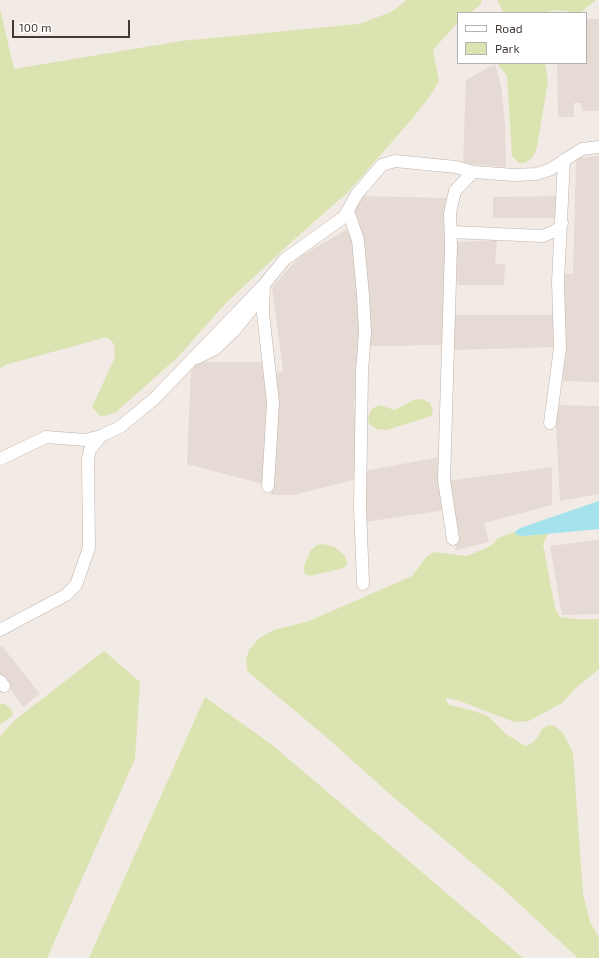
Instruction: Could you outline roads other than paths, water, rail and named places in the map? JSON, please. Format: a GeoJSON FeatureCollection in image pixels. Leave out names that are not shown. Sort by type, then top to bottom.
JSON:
{"type":"FeatureCollection","features":[{"type":"Feature","properties":{"kind":"street"},"geometry":{"type":"LineString","coordinates":[[0,459],[46,437],[85,440],[101,436],[120,427],[154,399],[263,286],[285,259],[338,222],[348,211],[358,194],[382,165],[395,162],[421,163],[456,167],[473,172],[514,175],[536,174],[549,170],[582,149],[599,147]]}},
{"type":"Feature","properties":{"kind":"street"},"geometry":{"type":"LineString","coordinates":[[550,423],[560,348],[558,282],[564,160]]}},
{"type":"Feature","properties":{"kind":"street"},"geometry":{"type":"LineString","coordinates":[[453,539],[444,480],[451,232],[450,213],[453,197],[459,186],[473,172]]}},
{"type":"Feature","properties":{"kind":"street"},"geometry":{"type":"LineString","coordinates":[[348,211],[358,240],[364,302],[365,332],[362,371],[360,507],[363,584]]}},
{"type":"Feature","properties":{"kind":"street"},"geometry":{"type":"LineString","coordinates":[[451,232],[544,236],[557,230],[562,223]]}},
{"type":"Feature","properties":{"kind":"street"},"geometry":{"type":"LineString","coordinates":[[263,286],[263,313],[273,398],[268,486]]}},
{"type":"Feature","properties":{"kind":"street"},"geometry":{"type":"LineString","coordinates":[[0,630],[66,595],[76,585],[89,548],[88,459],[90,450],[101,436]]}},
{"type":"Feature","properties":{"kind":"water"},"geometry":{"type":"Polygon","coordinates":[[[599,501],[599,529],[525,536],[516,535],[515,532],[520,528],[599,501]]]}}]}
